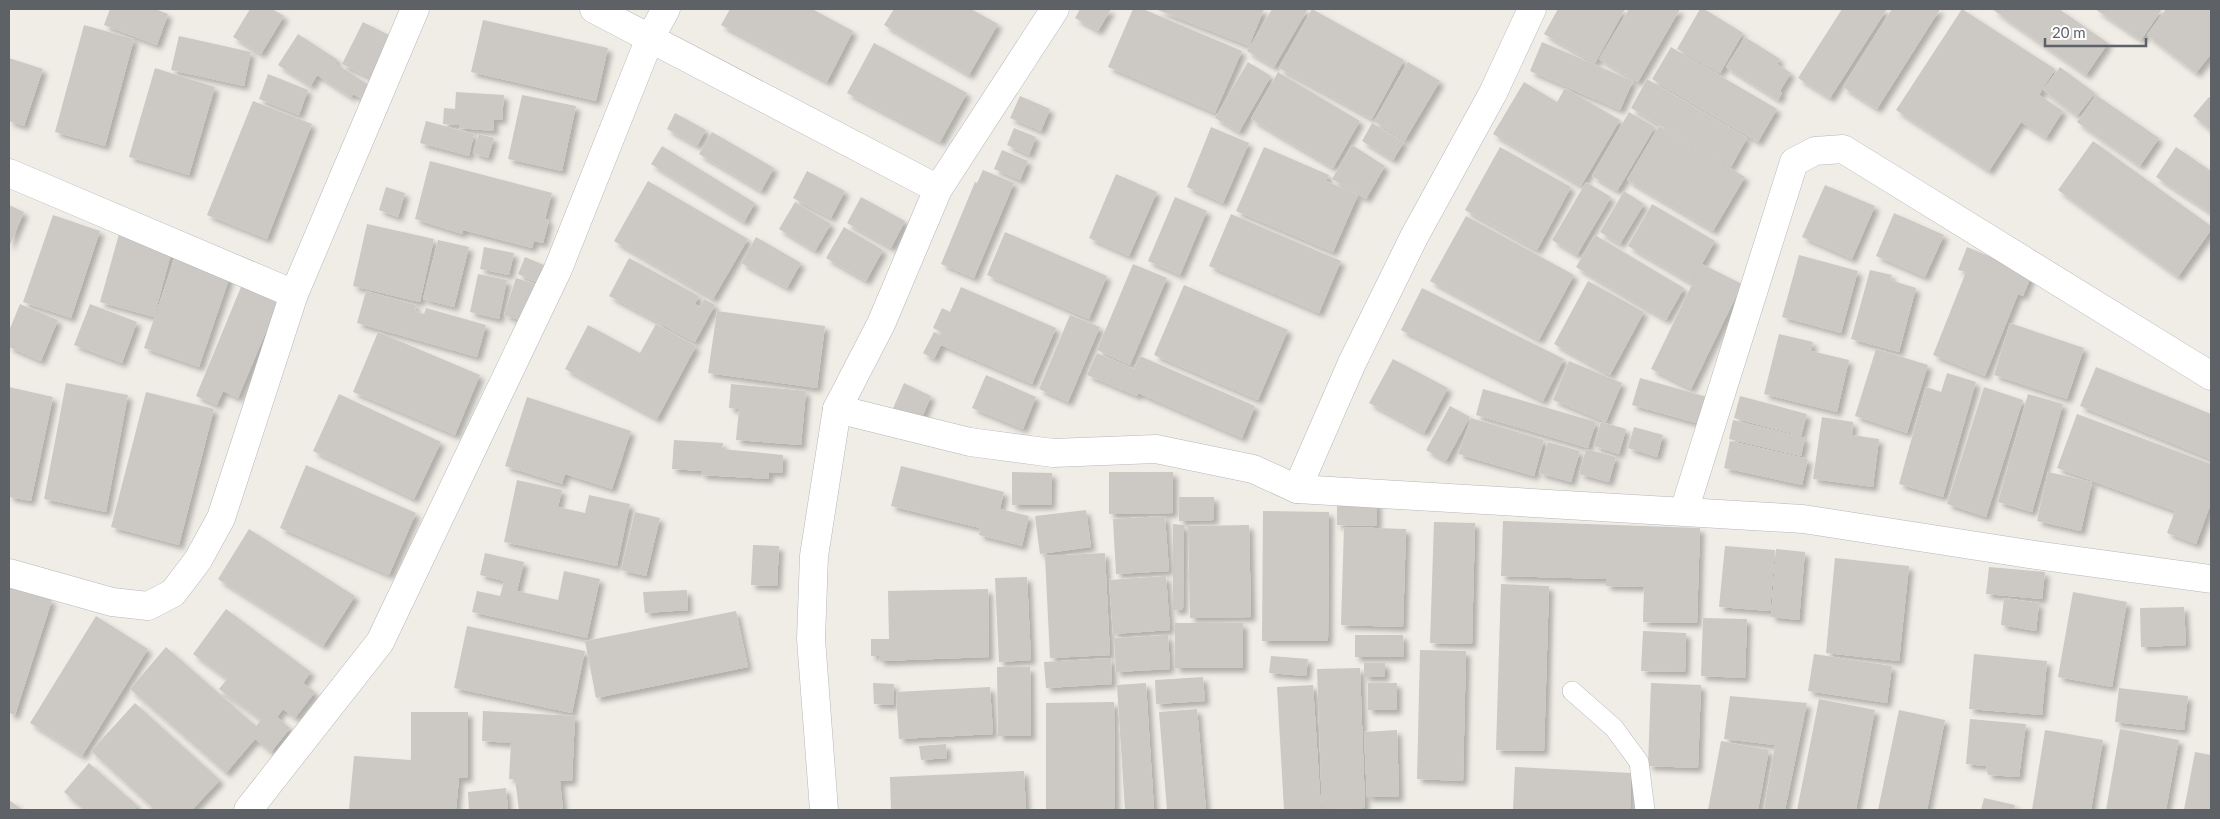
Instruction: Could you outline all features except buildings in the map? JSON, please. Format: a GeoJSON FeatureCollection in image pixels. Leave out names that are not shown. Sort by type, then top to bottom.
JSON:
{"type":"FeatureCollection","features":[{"type":"Feature","properties":{"kind":"street"},"geometry":{"type":"LineString","coordinates":[[9,573],[121,603],[148,606],[173,593],[198,560],[221,518],[294,294],[415,9]]}},
{"type":"Feature","properties":{"kind":"street"},"geometry":{"type":"LineString","coordinates":[[594,9],[938,189]]}},
{"type":"Feature","properties":{"kind":"street"},"geometry":{"type":"LineString","coordinates":[[248,810],[380,642],[558,269],[650,38],[666,9]]}},
{"type":"Feature","properties":{"kind":"street"},"geometry":{"type":"LineString","coordinates":[[824,810],[811,639],[814,556],[838,409],[881,324],[938,189],[1054,9]]}},
{"type":"Feature","properties":{"kind":"street"},"geometry":{"type":"LineString","coordinates":[[1297,489],[1352,363],[1414,237],[1493,93],[1532,9]]}},
{"type":"Feature","properties":{"kind":"street"},"geometry":{"type":"LineString","coordinates":[[1684,511],[1794,162],[1815,151],[1843,149],[2211,376]]}},
{"type":"Feature","properties":{"kind":"street"},"geometry":{"type":"LineString","coordinates":[[9,173],[294,294]]}},
{"type":"Feature","properties":{"kind":"street"},"geometry":{"type":"LineString","coordinates":[[838,409],[970,442],[1053,454],[1156,448],[1253,468],[1297,489],[1473,501],[1684,511],[1803,520],[2211,579]]}},
{"type":"Feature","properties":{"kind":"lane"},"geometry":{"type":"LineString","coordinates":[[1572,691],[1614,728],[1639,762],[1645,810]]}}]}
